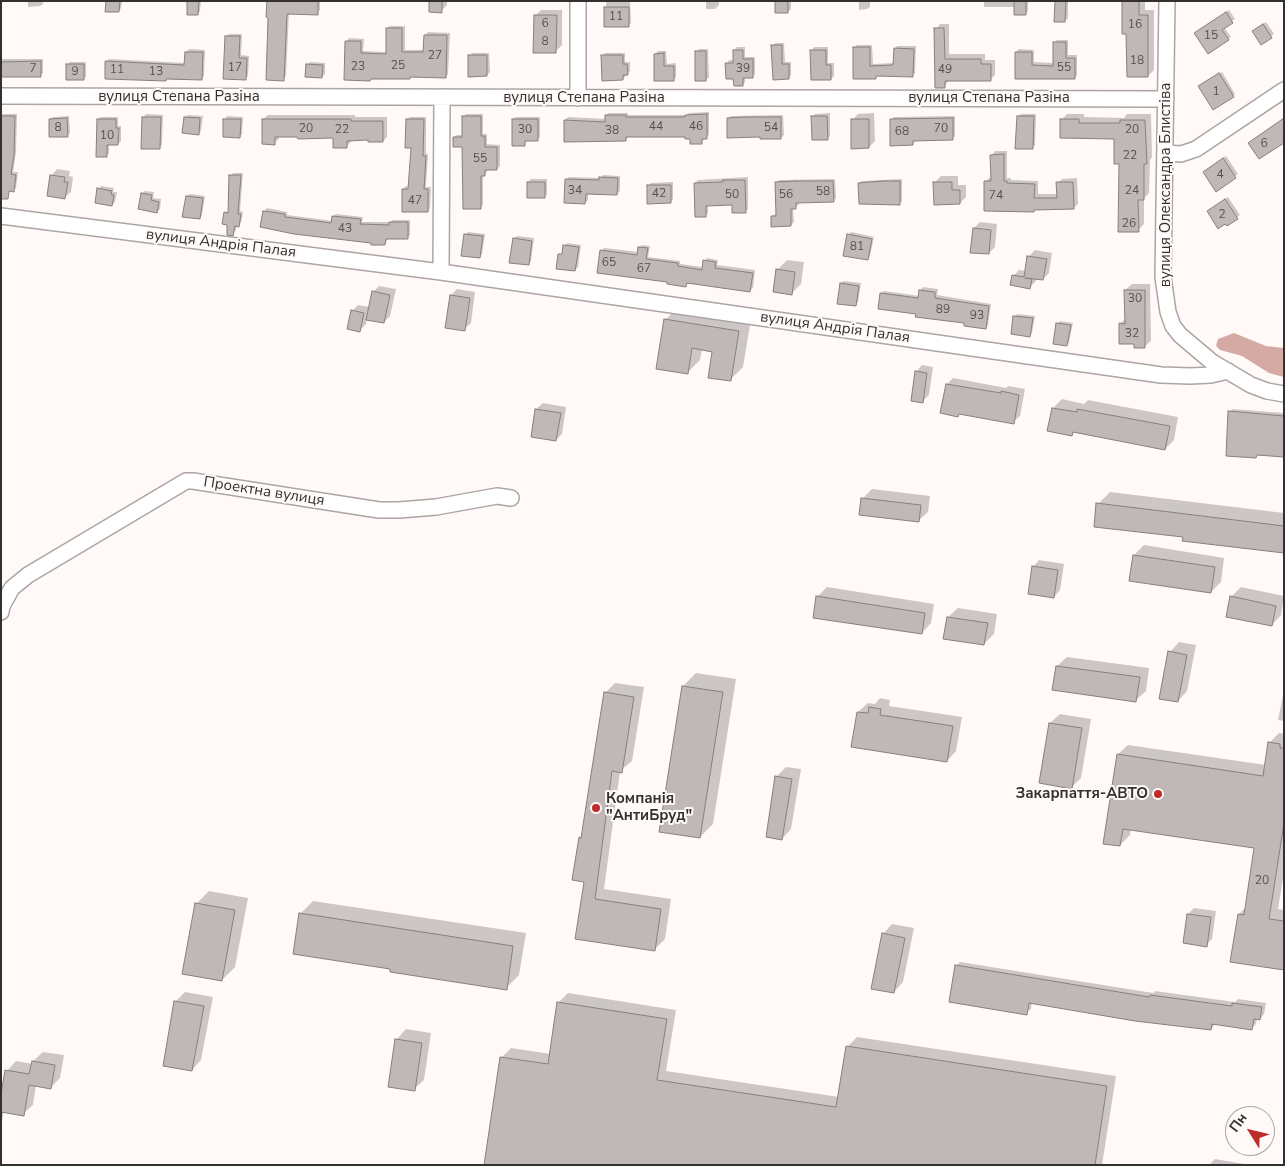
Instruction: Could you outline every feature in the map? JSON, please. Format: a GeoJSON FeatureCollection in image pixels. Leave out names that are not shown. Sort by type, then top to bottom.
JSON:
{"type":"FeatureCollection","features":[{"type":"Feature","properties":{"kind":"street"},"geometry":{"type":"LineString","coordinates":[[578,1],[578,98]]}},
{"type":"Feature","properties":{"kind":"street","name":"вулиця Олександра Блистіва"},"geometry":{"type":"LineString","coordinates":[[1167,1],[1163,277],[1168,312],[1173,326],[1180,335],[1212,362],[1252,385],[1267,391],[1284,394]]}},
{"type":"Feature","properties":{"kind":"street"},"geometry":{"type":"LineString","coordinates":[[1166,153],[1181,154],[1196,149],[1284,90]]}},
{"type":"Feature","properties":{"kind":"street","name":"вулиця Степана Разіна"},"geometry":{"type":"LineString","coordinates":[[1,96],[1166,99]]}},
{"type":"Feature","properties":{"kind":"street"},"geometry":{"type":"LineString","coordinates":[[441,272],[442,97]]}},
{"type":"Feature","properties":{"kind":"street","name":"вулиця Андрія Палая"},"geometry":{"type":"LineString","coordinates":[[1,216],[441,272],[1161,376],[1211,375],[1228,371]]}},
{"type":"Feature","properties":{"kind":"street","name":"Проектна вулиця"},"geometry":{"type":"LineString","coordinates":[[1,612],[2,606],[12,588],[28,575],[186,481],[379,510],[436,507],[497,496],[511,498]]}},
{"type":"Feature","properties":{"kind":"shaded area"},"geometry":{"type":"Polygon","coordinates":[[[1234,333],[1266,346],[1284,348],[1284,377],[1269,373],[1242,356],[1220,350],[1216,346],[1218,339],[1234,333]]]}},
{"type":"Feature","properties":{"kind":"building"},"geometry":{"type":"Polygon","coordinates":[[[106,1],[120,1],[119,12],[105,12],[106,1]]]}},
{"type":"Feature","properties":{"kind":"building"},"geometry":{"type":"Polygon","coordinates":[[[187,1],[199,1],[198,15],[187,15],[187,1]]]}},
{"type":"Feature","properties":{"kind":"building"},"geometry":{"type":"Polygon","coordinates":[[[267,1],[318,1],[318,15],[287,14],[284,81],[266,80],[267,1]]]}},
{"type":"Feature","properties":{"kind":"building"},"geometry":{"type":"Polygon","coordinates":[[[429,1],[442,1],[442,13],[429,12],[429,1]]]}},
{"type":"Feature","properties":{"kind":"building"},"geometry":{"type":"Polygon","coordinates":[[[775,1],[788,1],[788,13],[775,13],[775,1]]]}},
{"type":"Feature","properties":{"kind":"building"},"geometry":{"type":"Polygon","coordinates":[[[1014,1],[1026,1],[1026,15],[1014,15],[1014,1]]]}},
{"type":"Feature","properties":{"kind":"building"},"geometry":{"type":"Polygon","coordinates":[[[1055,1],[1066,1],[1065,22],[1054,22],[1055,1]]]}},
{"type":"Feature","properties":{"kind":"building"},"geometry":{"type":"Polygon","coordinates":[[[1122,1],[1139,1],[1139,15],[1148,15],[1148,77],[1127,77],[1126,34],[1122,34],[1122,1]]]}},
{"type":"Feature","properties":{"kind":"building"},"geometry":{"type":"Polygon","coordinates":[[[604,7],[629,7],[629,27],[604,27],[604,7]]]}},
{"type":"Feature","properties":{"kind":"building"},"geometry":{"type":"Polygon","coordinates":[[[1226,12],[1233,23],[1222,30],[1229,40],[1208,54],[1194,33],[1226,12]]]}},
{"type":"Feature","properties":{"kind":"building"},"geometry":{"type":"Polygon","coordinates":[[[534,15],[557,15],[556,53],[533,53],[534,15]]]}},
{"type":"Feature","properties":{"kind":"building"},"geometry":{"type":"Polygon","coordinates":[[[1263,24],[1272,38],[1261,45],[1252,31],[1263,24]]]}},
{"type":"Feature","properties":{"kind":"building"},"geometry":{"type":"Polygon","coordinates":[[[386,28],[402,28],[402,52],[423,52],[424,35],[447,35],[446,78],[410,77],[410,79],[371,79],[370,81],[344,80],[345,41],[361,41],[361,53],[386,54],[386,28]]]}},
{"type":"Feature","properties":{"kind":"building"},"geometry":{"type":"Polygon","coordinates":[[[934,28],[944,28],[945,59],[981,59],[981,64],[991,64],[991,81],[945,81],[945,88],[935,88],[934,28]]]}},
{"type":"Feature","properties":{"kind":"building"},"geometry":{"type":"Polygon","coordinates":[[[225,36],[240,36],[239,58],[247,58],[246,80],[223,79],[225,36]]]}},
{"type":"Feature","properties":{"kind":"building"},"geometry":{"type":"Polygon","coordinates":[[[1053,42],[1066,42],[1066,58],[1075,58],[1075,79],[1015,79],[1015,52],[1032,52],[1032,65],[1053,66],[1053,42]]]}},
{"type":"Feature","properties":{"kind":"building"},"geometry":{"type":"Polygon","coordinates":[[[771,45],[782,45],[782,64],[789,64],[789,79],[773,80],[771,45]]]}},
{"type":"Feature","properties":{"kind":"building"},"geometry":{"type":"Polygon","coordinates":[[[853,47],[870,47],[870,66],[893,65],[894,48],[914,49],[913,77],[876,76],[876,79],[853,79],[853,47]]]}},
{"type":"Feature","properties":{"kind":"building"},"geometry":{"type":"Polygon","coordinates":[[[733,50],[743,50],[743,59],[753,59],[753,78],[743,78],[743,86],[734,86],[733,79],[726,79],[725,63],[733,63],[733,50]]]}},
{"type":"Feature","properties":{"kind":"building"},"geometry":{"type":"Polygon","coordinates":[[[810,50],[826,50],[826,65],[831,65],[831,80],[811,80],[810,50]]]}},
{"type":"Feature","properties":{"kind":"building"},"geometry":{"type":"Polygon","coordinates":[[[695,51],[706,51],[706,81],[695,81],[695,51]]]}},
{"type":"Feature","properties":{"kind":"building"},"geometry":{"type":"Polygon","coordinates":[[[185,52],[203,52],[202,80],[105,79],[105,61],[184,65],[185,52]]]}},
{"type":"Feature","properties":{"kind":"building"},"geometry":{"type":"Polygon","coordinates":[[[664,53],[664,66],[674,66],[674,81],[654,81],[654,54],[664,53]]]}},
{"type":"Feature","properties":{"kind":"building"},"geometry":{"type":"Polygon","coordinates":[[[468,55],[487,55],[487,76],[468,77],[468,55]]]}},
{"type":"Feature","properties":{"kind":"building"},"geometry":{"type":"Polygon","coordinates":[[[601,55],[623,55],[623,64],[627,64],[628,75],[623,75],[623,80],[602,81],[601,55]]]}},
{"type":"Feature","properties":{"kind":"building"},"geometry":{"type":"Polygon","coordinates":[[[41,61],[41,77],[1,77],[1,62],[41,61]]]}},
{"type":"Feature","properties":{"kind":"building"},"geometry":{"type":"Polygon","coordinates":[[[66,64],[84,64],[84,80],[66,80],[66,64]]]}},
{"type":"Feature","properties":{"kind":"building"},"geometry":{"type":"Polygon","coordinates":[[[306,64],[323,65],[322,78],[305,77],[306,64]]]}},
{"type":"Feature","properties":{"kind":"building"},"geometry":{"type":"Polygon","coordinates":[[[1219,73],[1234,97],[1213,110],[1198,86],[1219,73]]]}},
{"type":"Feature","properties":{"kind":"building"},"geometry":{"type":"Polygon","coordinates":[[[707,114],[707,139],[702,139],[702,144],[690,144],[690,139],[685,139],[685,137],[626,137],[626,141],[564,142],[564,120],[605,122],[605,115],[685,117],[685,115],[707,114]]]}},
{"type":"Feature","properties":{"kind":"building"},"geometry":{"type":"Polygon","coordinates":[[[1,116],[15,116],[14,156],[11,174],[16,175],[14,192],[9,191],[8,199],[1,199],[1,116]]]}},
{"type":"Feature","properties":{"kind":"building"},"geometry":{"type":"Polygon","coordinates":[[[462,116],[481,116],[481,136],[485,136],[485,147],[497,147],[497,170],[485,170],[485,176],[481,176],[481,209],[463,209],[462,147],[453,147],[453,137],[462,137],[462,116]]]}},
{"type":"Feature","properties":{"kind":"building"},"geometry":{"type":"Polygon","coordinates":[[[811,116],[827,116],[828,140],[812,140],[811,116]]]}},
{"type":"Feature","properties":{"kind":"building"},"geometry":{"type":"Polygon","coordinates":[[[1017,116],[1034,116],[1033,149],[1015,149],[1017,116]]]}},
{"type":"Feature","properties":{"kind":"building"},"geometry":{"type":"Polygon","coordinates":[[[142,117],[161,117],[160,149],[141,149],[142,117]]]}},
{"type":"Feature","properties":{"kind":"building"},"geometry":{"type":"Polygon","coordinates":[[[184,117],[200,118],[199,135],[182,133],[184,117]]]}},
{"type":"Feature","properties":{"kind":"building"},"geometry":{"type":"Polygon","coordinates":[[[781,117],[781,139],[760,139],[760,137],[727,138],[727,118],[781,117]]]}},
{"type":"Feature","properties":{"kind":"building"},"geometry":{"type":"Polygon","coordinates":[[[67,118],[68,137],[49,137],[49,119],[67,118]]]}},
{"type":"Feature","properties":{"kind":"building"},"geometry":{"type":"Polygon","coordinates":[[[953,118],[953,140],[913,141],[913,145],[890,146],[890,119],[953,118]]]}},
{"type":"Feature","properties":{"kind":"building"},"geometry":{"type":"Polygon","coordinates":[[[1284,118],[1284,143],[1259,159],[1248,143],[1284,118]]]}},
{"type":"Feature","properties":{"kind":"building"},"geometry":{"type":"Polygon","coordinates":[[[97,119],[116,119],[116,128],[119,128],[118,145],[107,145],[107,157],[96,157],[97,119]]]}},
{"type":"Feature","properties":{"kind":"building"},"geometry":{"type":"Polygon","coordinates":[[[223,119],[241,119],[240,138],[223,137],[223,119]]]}},
{"type":"Feature","properties":{"kind":"building"},"geometry":{"type":"Polygon","coordinates":[[[262,119],[383,121],[383,142],[368,142],[368,140],[347,141],[347,148],[333,148],[333,138],[298,139],[297,137],[275,137],[275,145],[262,144],[262,119]]]}},
{"type":"Feature","properties":{"kind":"building"},"geometry":{"type":"Polygon","coordinates":[[[406,119],[424,119],[423,156],[426,156],[424,189],[428,189],[428,212],[402,212],[402,189],[408,189],[411,148],[405,148],[406,119]]]}},
{"type":"Feature","properties":{"kind":"building"},"geometry":{"type":"Polygon","coordinates":[[[512,119],[538,119],[538,141],[525,141],[525,146],[512,146],[512,119]]]}},
{"type":"Feature","properties":{"kind":"building"},"geometry":{"type":"Polygon","coordinates":[[[851,119],[869,119],[869,148],[851,149],[851,119]]]}},
{"type":"Feature","properties":{"kind":"building"},"geometry":{"type":"Polygon","coordinates":[[[1060,119],[1079,119],[1079,123],[1120,123],[1120,120],[1145,120],[1147,164],[1144,164],[1144,200],[1138,200],[1139,232],[1118,232],[1119,164],[1114,164],[1114,139],[1060,138],[1060,119]]]}},
{"type":"Feature","properties":{"kind":"building"},"geometry":{"type":"Polygon","coordinates":[[[1004,154],[1004,181],[1007,181],[1007,183],[1035,184],[1034,198],[1057,198],[1056,182],[1073,182],[1074,209],[1034,210],[1034,212],[984,211],[984,181],[991,181],[990,155],[1004,154]]]}},
{"type":"Feature","properties":{"kind":"building"},"geometry":{"type":"Polygon","coordinates":[[[1223,158],[1236,178],[1216,192],[1203,172],[1223,158]]]}},
{"type":"Feature","properties":{"kind":"building"},"geometry":{"type":"Polygon","coordinates":[[[50,175],[65,177],[64,182],[68,182],[65,199],[47,196],[50,175]]]}},
{"type":"Feature","properties":{"kind":"building"},"geometry":{"type":"Polygon","coordinates":[[[229,175],[241,175],[238,214],[241,214],[239,227],[235,226],[233,236],[227,235],[227,225],[222,224],[224,212],[228,213],[229,175]]]}},
{"type":"Feature","properties":{"kind":"building"},"geometry":{"type":"Polygon","coordinates":[[[599,177],[618,178],[617,195],[586,194],[585,204],[564,203],[565,179],[599,180],[599,177]]]}},
{"type":"Feature","properties":{"kind":"building"},"geometry":{"type":"Polygon","coordinates":[[[723,180],[745,180],[746,213],[732,213],[732,205],[706,206],[706,217],[695,217],[694,183],[723,182],[723,180]]]}},
{"type":"Feature","properties":{"kind":"building"},"geometry":{"type":"Polygon","coordinates":[[[833,181],[834,202],[796,203],[796,209],[791,209],[791,226],[771,227],[771,216],[776,216],[775,182],[833,181]]]}},
{"type":"Feature","properties":{"kind":"building"},"geometry":{"type":"Polygon","coordinates":[[[900,181],[900,205],[859,204],[858,183],[900,181]]]}},
{"type":"Feature","properties":{"kind":"building"},"geometry":{"type":"Polygon","coordinates":[[[527,182],[545,182],[545,198],[527,198],[527,182]]]}},
{"type":"Feature","properties":{"kind":"building"},"geometry":{"type":"Polygon","coordinates":[[[933,182],[952,182],[952,190],[960,190],[960,204],[934,205],[933,182]]]}},
{"type":"Feature","properties":{"kind":"building"},"geometry":{"type":"Polygon","coordinates":[[[647,185],[671,185],[671,203],[647,204],[647,185]]]}},
{"type":"Feature","properties":{"kind":"building"},"geometry":{"type":"Polygon","coordinates":[[[97,188],[112,191],[111,194],[114,195],[112,206],[95,203],[97,188]]]}},
{"type":"Feature","properties":{"kind":"building"},"geometry":{"type":"Polygon","coordinates":[[[141,193],[152,195],[151,200],[159,202],[157,213],[138,209],[141,193]]]}},
{"type":"Feature","properties":{"kind":"building"},"geometry":{"type":"Polygon","coordinates":[[[186,196],[203,198],[200,219],[182,217],[186,196]]]}},
{"type":"Feature","properties":{"kind":"building"},"geometry":{"type":"Polygon","coordinates":[[[1225,199],[1238,219],[1218,229],[1207,211],[1225,199]]]}},
{"type":"Feature","properties":{"kind":"building"},"geometry":{"type":"Polygon","coordinates":[[[263,211],[285,214],[285,217],[331,223],[332,216],[361,219],[360,224],[389,225],[389,222],[408,222],[408,239],[386,239],[385,245],[371,245],[371,243],[294,234],[260,227],[263,211]]]}},
{"type":"Feature","properties":{"kind":"building"},"geometry":{"type":"Polygon","coordinates":[[[973,228],[991,230],[989,254],[970,253],[973,228]]]}},
{"type":"Feature","properties":{"kind":"building"},"geometry":{"type":"Polygon","coordinates":[[[464,234],[483,236],[480,258],[461,256],[464,234]]]}},
{"type":"Feature","properties":{"kind":"building"},"geometry":{"type":"Polygon","coordinates":[[[847,234],[872,239],[868,260],[843,256],[847,234]]]}},
{"type":"Feature","properties":{"kind":"building"},"geometry":{"type":"Polygon","coordinates":[[[513,238],[532,241],[529,265],[509,263],[513,238]]]}},
{"type":"Feature","properties":{"kind":"building"},"geometry":{"type":"Polygon","coordinates":[[[563,245],[579,247],[575,271],[556,269],[558,254],[562,254],[563,245]]]}},
{"type":"Feature","properties":{"kind":"building"},"geometry":{"type":"Polygon","coordinates":[[[638,247],[648,248],[646,259],[678,263],[678,266],[702,270],[703,260],[716,262],[715,268],[753,273],[750,292],[687,283],[686,287],[667,284],[667,282],[597,273],[600,250],[637,255],[638,247]]]}},
{"type":"Feature","properties":{"kind":"building"},"geometry":{"type":"Polygon","coordinates":[[[1027,256],[1047,259],[1043,280],[1025,278],[1032,279],[1030,289],[1010,285],[1012,275],[1024,277],[1027,256]]]}},
{"type":"Feature","properties":{"kind":"building"},"geometry":{"type":"Polygon","coordinates":[[[776,269],[795,272],[792,295],[773,292],[776,269]]]}},
{"type":"Feature","properties":{"kind":"building"},"geometry":{"type":"Polygon","coordinates":[[[840,283],[859,286],[856,306],[837,304],[840,283]]]}},
{"type":"Feature","properties":{"kind":"building"},"geometry":{"type":"Polygon","coordinates":[[[919,290],[935,292],[935,298],[989,306],[986,329],[964,326],[964,323],[915,317],[916,314],[878,309],[880,293],[918,298],[919,290]]]}},
{"type":"Feature","properties":{"kind":"building"},"geometry":{"type":"Polygon","coordinates":[[[1124,290],[1145,290],[1145,348],[1134,348],[1134,344],[1119,344],[1119,323],[1125,324],[1124,290]]]}},
{"type":"Feature","properties":{"kind":"building"},"geometry":{"type":"Polygon","coordinates":[[[372,291],[390,295],[384,323],[366,320],[372,291]]]}},
{"type":"Feature","properties":{"kind":"building"},"geometry":{"type":"Polygon","coordinates":[[[450,295],[470,298],[465,331],[445,328],[450,295]]]}},
{"type":"Feature","properties":{"kind":"building"},"geometry":{"type":"Polygon","coordinates":[[[351,310],[364,313],[360,332],[347,329],[351,310]]]}},
{"type":"Feature","properties":{"kind":"building"},"geometry":{"type":"Polygon","coordinates":[[[1013,316],[1033,318],[1030,337],[1011,334],[1013,316]]]}},
{"type":"Feature","properties":{"kind":"building"},"geometry":{"type":"Polygon","coordinates":[[[664,319],[739,331],[731,381],[708,378],[712,352],[692,348],[688,374],[656,369],[664,319]]]}},
{"type":"Feature","properties":{"kind":"building"},"geometry":{"type":"Polygon","coordinates":[[[1056,323],[1071,325],[1067,346],[1053,344],[1056,323]]]}},
{"type":"Feature","properties":{"kind":"building"},"geometry":{"type":"Polygon","coordinates":[[[915,371],[927,373],[923,403],[911,401],[915,371]]]}},
{"type":"Feature","properties":{"kind":"building"},"geometry":{"type":"Polygon","coordinates":[[[946,384],[1019,395],[1014,424],[959,414],[958,417],[940,413],[946,384]]]}},
{"type":"Feature","properties":{"kind":"building"},"geometry":{"type":"Polygon","coordinates":[[[1052,408],[1077,412],[1077,409],[1170,426],[1165,450],[1073,432],[1072,436],[1047,431],[1052,408]]]}},
{"type":"Feature","properties":{"kind":"building"},"geometry":{"type":"Polygon","coordinates":[[[535,409],[561,413],[556,441],[531,437],[535,409]]]}},
{"type":"Feature","properties":{"kind":"building"},"geometry":{"type":"Polygon","coordinates":[[[1228,411],[1284,416],[1284,457],[1257,455],[1256,458],[1226,456],[1228,411]]]}},
{"type":"Feature","properties":{"kind":"building"},"geometry":{"type":"Polygon","coordinates":[[[861,498],[921,505],[919,522],[859,515],[861,498]]]}},
{"type":"Feature","properties":{"kind":"building"},"geometry":{"type":"Polygon","coordinates":[[[1096,503],[1284,526],[1284,553],[1182,541],[1183,537],[1094,527],[1096,503]]]}},
{"type":"Feature","properties":{"kind":"building"},"geometry":{"type":"Polygon","coordinates":[[[1133,555],[1215,567],[1211,593],[1129,581],[1133,555]]]}},
{"type":"Feature","properties":{"kind":"building"},"geometry":{"type":"Polygon","coordinates":[[[1032,566],[1058,570],[1054,598],[1028,594],[1032,566]]]}},
{"type":"Feature","properties":{"kind":"building"},"geometry":{"type":"Polygon","coordinates":[[[816,596],[925,613],[922,634],[813,618],[816,596]]]}},
{"type":"Feature","properties":{"kind":"building"},"geometry":{"type":"Polygon","coordinates":[[[1230,596],[1276,606],[1272,626],[1226,617],[1230,596]]]}},
{"type":"Feature","properties":{"kind":"building"},"geometry":{"type":"Polygon","coordinates":[[[947,617],[988,623],[984,645],[943,639],[947,617]]]}},
{"type":"Feature","properties":{"kind":"building"},"geometry":{"type":"Polygon","coordinates":[[[1168,651],[1187,655],[1178,702],[1159,699],[1168,651]]]}},
{"type":"Feature","properties":{"kind":"building"},"geometry":{"type":"Polygon","coordinates":[[[1056,666],[1140,677],[1136,702],[1052,690],[1056,666]]]}},
{"type":"Feature","properties":{"kind":"building"},"geometry":{"type":"Polygon","coordinates":[[[682,686],[723,692],[700,838],[659,832],[682,686]]]}},
{"type":"Feature","properties":{"kind":"building"},"geometry":{"type":"Polygon","coordinates":[[[604,692],[634,697],[622,773],[612,771],[595,899],[661,909],[655,951],[575,939],[584,882],[572,880],[579,837],[581,838],[604,692]]]}},
{"type":"Feature","properties":{"kind":"building"},"geometry":{"type":"Polygon","coordinates":[[[869,707],[881,709],[880,715],[953,726],[947,762],[851,747],[857,712],[868,713],[869,707]]]}},
{"type":"Feature","properties":{"kind":"building"},"geometry":{"type":"Polygon","coordinates":[[[1049,723],[1082,728],[1072,789],[1039,783],[1049,723]]]}},
{"type":"Feature","properties":{"kind":"building"},"geometry":{"type":"Polygon","coordinates":[[[1268,742],[1280,744],[1280,748],[1284,748],[1284,823],[1269,919],[1284,921],[1284,970],[1230,962],[1238,914],[1244,915],[1254,848],[1123,829],[1120,846],[1103,844],[1117,754],[1263,776],[1268,742]]]}},
{"type":"Feature","properties":{"kind":"building"},"geometry":{"type":"Polygon","coordinates":[[[775,776],[792,779],[782,840],[766,837],[775,776]]]}},
{"type":"Feature","properties":{"kind":"building"},"geometry":{"type":"Polygon","coordinates":[[[195,903],[235,910],[222,981],[182,974],[195,903]]]}},
{"type":"Feature","properties":{"kind":"building"},"geometry":{"type":"Polygon","coordinates":[[[299,913],[513,946],[507,990],[390,972],[390,969],[293,954],[299,913]]]}},
{"type":"Feature","properties":{"kind":"building"},"geometry":{"type":"Polygon","coordinates":[[[1187,914],[1211,917],[1207,947],[1183,943],[1187,914]]]}},
{"type":"Feature","properties":{"kind":"building"},"geometry":{"type":"Polygon","coordinates":[[[882,933],[905,938],[894,993],[871,989],[882,933]]]}},
{"type":"Feature","properties":{"kind":"building"},"geometry":{"type":"Polygon","coordinates":[[[955,965],[1149,997],[1150,995],[1232,1006],[1232,1003],[1262,1007],[1260,1020],[1254,1019],[1252,1030],[1212,1024],[1211,1030],[1135,1021],[1029,1003],[1027,1015],[949,1002],[955,965]]]}},
{"type":"Feature","properties":{"kind":"building"},"geometry":{"type":"Polygon","coordinates":[[[174,1001],[204,1006],[192,1071],[163,1066],[174,1001]]]}},
{"type":"Feature","properties":{"kind":"building"},"geometry":{"type":"Polygon","coordinates":[[[557,1002],[667,1019],[657,1080],[836,1107],[846,1046],[1107,1086],[1095,1165],[484,1165],[500,1057],[548,1064],[557,1002]]]}},
{"type":"Feature","properties":{"kind":"building"},"geometry":{"type":"Polygon","coordinates":[[[395,1039],[422,1043],[415,1091],[388,1087],[395,1039]]]}},
{"type":"Feature","properties":{"kind":"building"},"geometry":{"type":"Polygon","coordinates":[[[32,1061],[55,1065],[51,1089],[29,1085],[24,1116],[1,1112],[1,1094],[5,1070],[29,1074],[32,1061]]]}},
{"type":"Feature","properties":{"kind":"place","name":"Закарпаття-АВТО"},"geometry":{"type":"Point","coordinates":[1158,794]}},
{"type":"Feature","properties":{"kind":"place","name":"Компанія \"АнтиБруд\""},"geometry":{"type":"Point","coordinates":[596,808]}}]}
